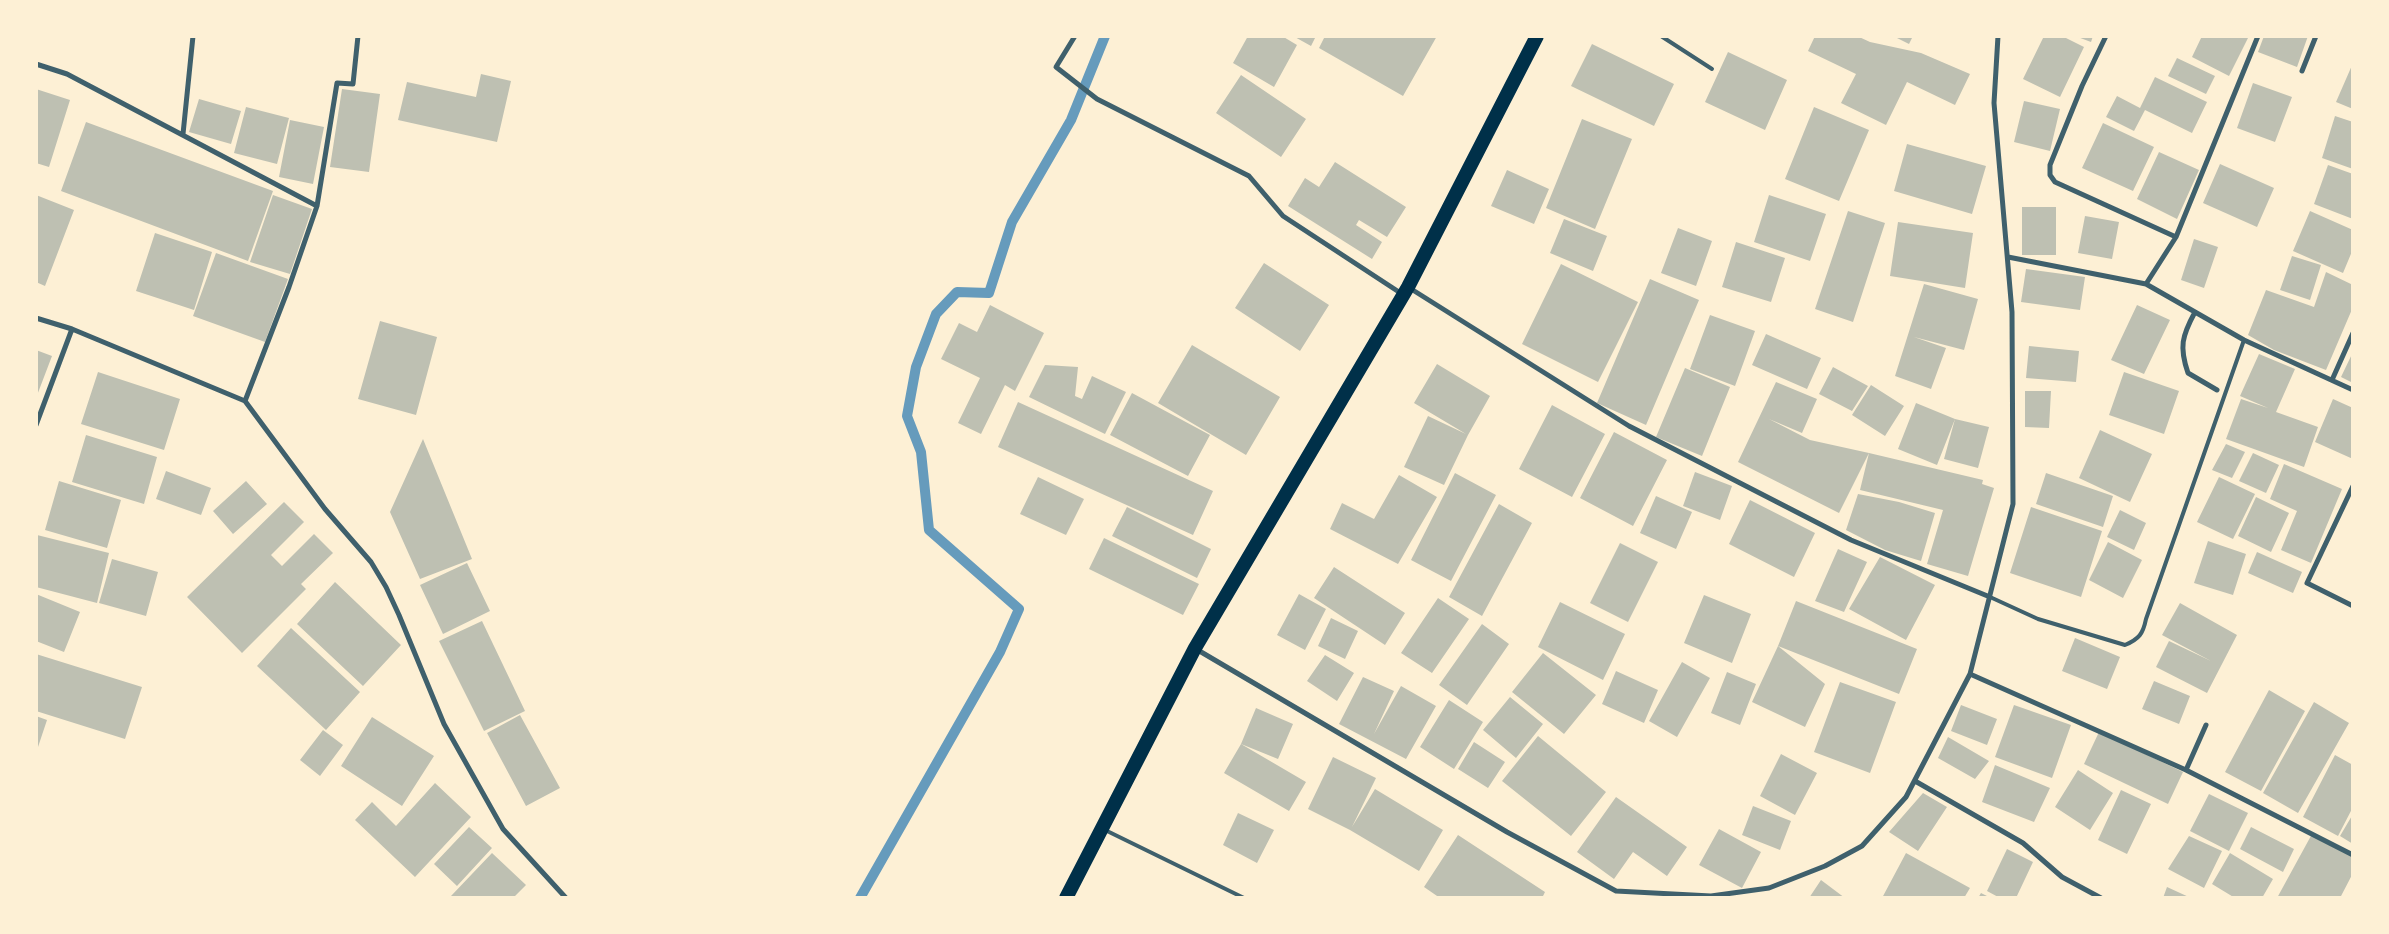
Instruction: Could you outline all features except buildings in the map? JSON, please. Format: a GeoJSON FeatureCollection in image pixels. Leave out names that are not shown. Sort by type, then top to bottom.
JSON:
{"type":"FeatureCollection","features":[{"type":"Feature","properties":{"kind":"highway"},"geometry":{"type":"LineString","coordinates":[[1066,898],[1195,648],[1405,290],[1537,36]]}},
{"type":"Feature","properties":{"kind":"street"},"geometry":{"type":"LineString","coordinates":[[183,134],[193,36]]}},
{"type":"Feature","properties":{"kind":"street"},"geometry":{"type":"LineString","coordinates":[[245,401],[289,287],[317,206],[337,83],[352,84],[358,36]]}},
{"type":"Feature","properties":{"kind":"street"},"geometry":{"type":"LineString","coordinates":[[1075,36],[1056,67],[1066,77],[1097,99],[1249,176],[1283,216],[1629,426],[1851,540],[1990,596]]}},
{"type":"Feature","properties":{"kind":"street"},"geometry":{"type":"LineString","coordinates":[[1195,648],[1507,832],[1616,891],[1711,896],[1769,888],[1825,866],[1862,846],[1906,798],[1970,674],[2013,504],[2012,312],[1994,103],[1998,36]]}},
{"type":"Feature","properties":{"kind":"street"},"geometry":{"type":"LineString","coordinates":[[2106,36],[2082,86],[2050,165],[2050,175],[2055,182],[2176,237]]}},
{"type":"Feature","properties":{"kind":"street"},"geometry":{"type":"LineString","coordinates":[[2146,284],[2176,237],[2258,36]]}},
{"type":"Feature","properties":{"kind":"street"},"geometry":{"type":"LineString","coordinates":[[2302,71],[2316,36]]}},
{"type":"Feature","properties":{"kind":"street"},"geometry":{"type":"LineString","coordinates":[[36,64],[67,74],[317,206]]}},
{"type":"Feature","properties":{"kind":"street"},"geometry":{"type":"LineString","coordinates":[[2008,257],[2146,284],[2244,340],[2353,390]]}},
{"type":"Feature","properties":{"kind":"street"},"geometry":{"type":"LineString","coordinates":[[2195,312],[2184,332],[2182,357],[2188,373],[2217,390]]}},
{"type":"Feature","properties":{"kind":"street"},"geometry":{"type":"LineString","coordinates":[[36,318],[72,329],[245,401],[320,502],[370,562],[386,587],[399,615],[444,724],[503,830],[566,898]]}},
{"type":"Feature","properties":{"kind":"street"},"geometry":{"type":"LineString","coordinates":[[36,425],[72,329]]}},
{"type":"Feature","properties":{"kind":"street"},"geometry":{"type":"LineString","coordinates":[[2332,380],[2353,333]]}},
{"type":"Feature","properties":{"kind":"street"},"geometry":{"type":"LineString","coordinates":[[2353,486],[2308,583],[2353,606]]}},
{"type":"Feature","properties":{"kind":"street"},"geometry":{"type":"LineString","coordinates":[[1970,674],[2186,770],[2353,855]]}},
{"type":"Feature","properties":{"kind":"street"},"geometry":{"type":"LineString","coordinates":[[2186,770],[2206,725]]}},
{"type":"Feature","properties":{"kind":"street"},"geometry":{"type":"LineString","coordinates":[[1915,781],[2023,843],[2062,877],[2101,898]]}},
{"type":"Feature","properties":{"kind":"street"},"geometry":{"type":"LineString","coordinates":[[1616,891],[1616,898]]}},
{"type":"Feature","properties":{"kind":"lane"},"geometry":{"type":"LineString","coordinates":[[1661,36],[1712,69]]}},
{"type":"Feature","properties":{"kind":"lane"},"geometry":{"type":"LineString","coordinates":[[1990,596],[2038,618],[2125,646],[2136,640],[2144,632],[2146,619],[2244,340]]}},
{"type":"Feature","properties":{"kind":"lane"},"geometry":{"type":"LineString","coordinates":[[1101,828],[1244,898]]}},
{"type":"Feature","properties":{"kind":"waterway"},"geometry":{"type":"LineString","coordinates":[[860,898],[1000,652],[1019,609],[929,530],[921,452],[907,416],[916,367],[936,314],[957,292],[989,293],[1012,222],[1071,120],[1105,36]]}}]}
